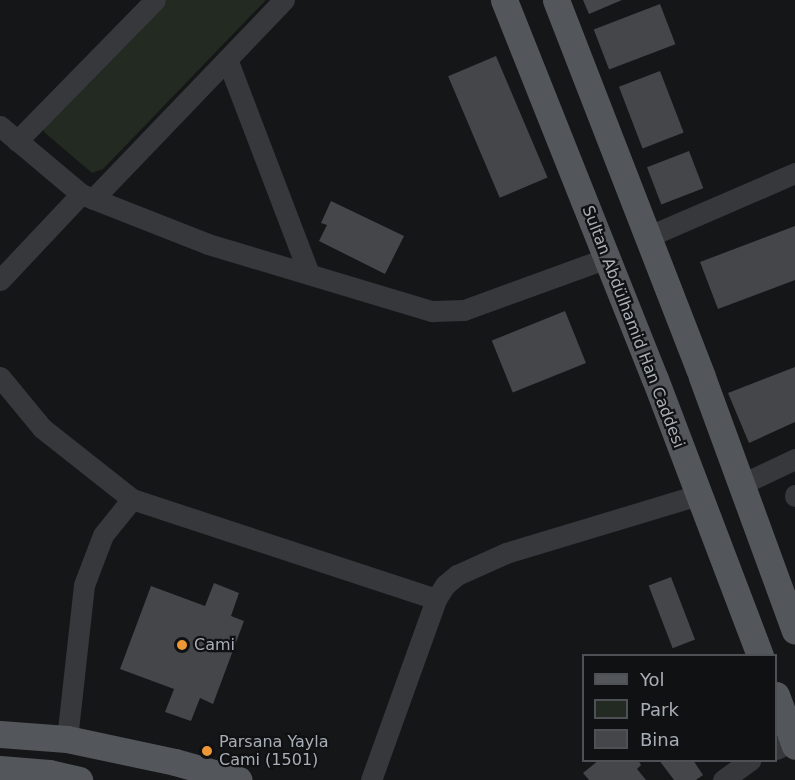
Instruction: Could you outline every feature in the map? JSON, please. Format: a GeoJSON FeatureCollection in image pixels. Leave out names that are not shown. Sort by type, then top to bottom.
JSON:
{"type":"FeatureCollection","features":[{"type":"Feature","properties":{"kind":"main road","name":"Sultan Abdülhamid Han Caddesi"},"geometry":{"type":"LineString","coordinates":[[504,0],[607,258],[759,654]]}},
{"type":"Feature","properties":{"kind":"main road"},"geometry":{"type":"LineString","coordinates":[[556,0],[702,377],[795,631]]}},
{"type":"Feature","properties":{"kind":"main road"},"geometry":{"type":"LineString","coordinates":[[777,698],[790,744]]}},
{"type":"Feature","properties":{"kind":"main road"},"geometry":{"type":"LineString","coordinates":[[0,734],[67,738],[175,762],[239,780]]}},
{"type":"Feature","properties":{"kind":"main road"},"geometry":{"type":"LineString","coordinates":[[9,773],[49,773],[78,780]]}},
{"type":"Feature","properties":{"kind":"street"},"geometry":{"type":"LineString","coordinates":[[17,141],[155,0]]}},
{"type":"Feature","properties":{"kind":"street"},"geometry":{"type":"LineString","coordinates":[[0,280],[227,59],[284,0]]}},
{"type":"Feature","properties":{"kind":"street"},"geometry":{"type":"LineString","coordinates":[[227,59],[309,274]]}},
{"type":"Feature","properties":{"kind":"street"},"geometry":{"type":"LineString","coordinates":[[0,126],[87,196],[208,244],[432,311],[464,310],[607,258]]}},
{"type":"Feature","properties":{"kind":"street"},"geometry":{"type":"LineString","coordinates":[[647,237],[795,173]]}},
{"type":"Feature","properties":{"kind":"street"},"geometry":{"type":"LineString","coordinates":[[0,377],[42,428],[132,500],[436,599]]}},
{"type":"Feature","properties":{"kind":"street"},"geometry":{"type":"LineString","coordinates":[[740,485],[795,459]]}},
{"type":"Feature","properties":{"kind":"street"},"geometry":{"type":"LineString","coordinates":[[371,780],[436,599],[445,585],[457,575],[506,553],[698,495]]}},
{"type":"Feature","properties":{"kind":"street"},"geometry":{"type":"LineString","coordinates":[[67,738],[84,585],[103,535],[132,500]]}},
{"type":"Feature","properties":{"kind":"street"},"geometry":{"type":"LineString","coordinates":[[723,780],[748,762]]}},
{"type":"Feature","properties":{"kind":"green space"},"geometry":{"type":"Polygon","coordinates":[[[165,0],[266,0],[103,169],[92,173],[44,132],[43,127],[165,0]]]}},
{"type":"Feature","properties":{"kind":"building"},"geometry":{"type":"Polygon","coordinates":[[[583,0],[622,0],[589,14],[583,0]]]}},
{"type":"Feature","properties":{"kind":"building"},"geometry":{"type":"Polygon","coordinates":[[[660,4],[675,44],[609,70],[594,29],[660,4]]]}},
{"type":"Feature","properties":{"kind":"building"},"geometry":{"type":"Polygon","coordinates":[[[496,56],[548,178],[500,198],[448,76],[496,56]]]}},
{"type":"Feature","properties":{"kind":"building"},"geometry":{"type":"Polygon","coordinates":[[[660,71],[684,133],[643,148],[619,87],[660,71]]]}},
{"type":"Feature","properties":{"kind":"building"},"geometry":{"type":"Polygon","coordinates":[[[689,151],[703,188],[661,204],[647,167],[689,151]]]}},
{"type":"Feature","properties":{"kind":"building"},"geometry":{"type":"Polygon","coordinates":[[[331,201],[404,236],[385,274],[319,241],[327,225],[321,223],[331,201]]]}},
{"type":"Feature","properties":{"kind":"building"},"geometry":{"type":"Polygon","coordinates":[[[795,226],[795,280],[718,309],[700,262],[795,226]]]}},
{"type":"Feature","properties":{"kind":"building"},"geometry":{"type":"Polygon","coordinates":[[[565,311],[586,363],[513,393],[492,341],[565,311]]]}},
{"type":"Feature","properties":{"kind":"building"},"geometry":{"type":"Polygon","coordinates":[[[795,367],[795,422],[749,443],[728,393],[795,367]]]}},
{"type":"Feature","properties":{"kind":"building"},"geometry":{"type":"Polygon","coordinates":[[[671,577],[695,640],[673,648],[649,586],[671,577]]]}},
{"type":"Feature","properties":{"kind":"building","name":"Cami"},"geometry":{"type":"Polygon","coordinates":[[[214,583],[239,593],[231,616],[244,621],[213,704],[200,698],[191,721],[165,712],[174,689],[120,669],[151,586],[205,606],[214,583]]]}},
{"type":"Feature","properties":{"kind":"building"},"geometry":{"type":"Polygon","coordinates":[[[597,762],[639,762],[641,765],[637,769],[646,780],[589,780],[583,773],[597,762]]]}},
{"type":"Feature","properties":{"kind":"building"},"geometry":{"type":"Polygon","coordinates":[[[660,762],[694,762],[703,775],[696,780],[674,780],[660,762]]]}},
{"type":"Feature","properties":{"kind":"place","name":"Cami"},"geometry":{"type":"Point","coordinates":[182,645]}},
{"type":"Feature","properties":{"kind":"place","name":"Parsana Yayla Cami (1501)"},"geometry":{"type":"Point","coordinates":[207,751]}}]}
